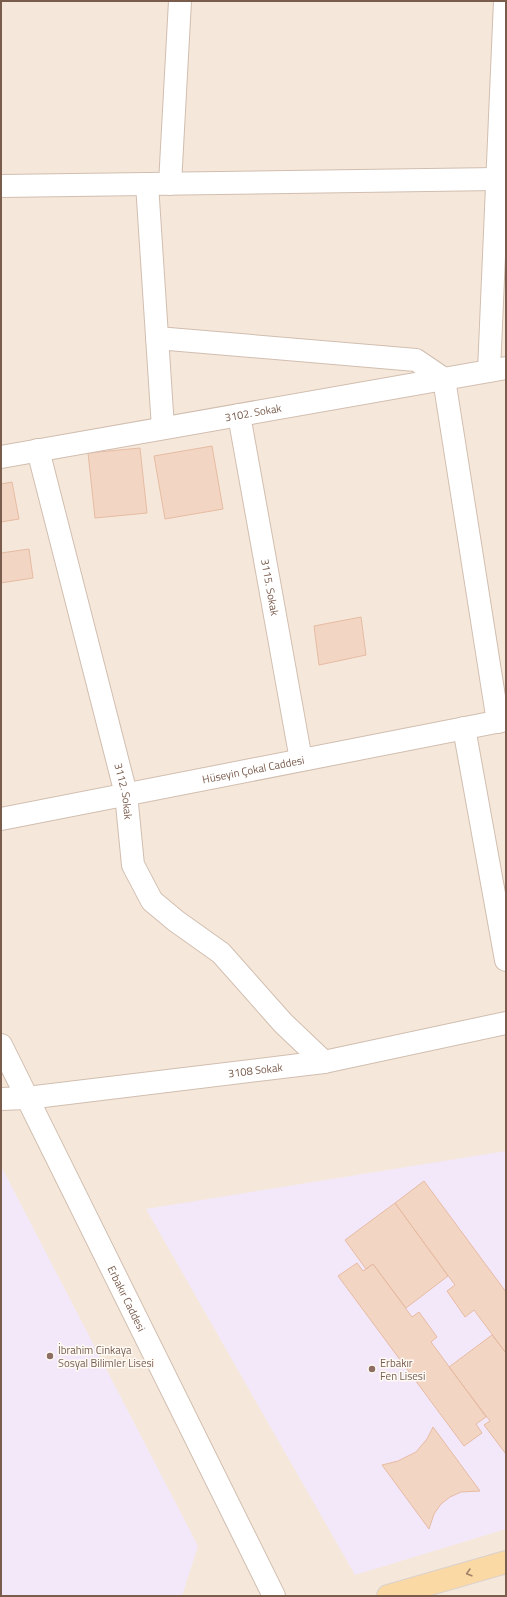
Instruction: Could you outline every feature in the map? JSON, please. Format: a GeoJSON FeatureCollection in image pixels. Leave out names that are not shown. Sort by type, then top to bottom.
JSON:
{"type":"FeatureCollection","features":[{"type":"Feature","properties":{"kind":"main road"},"geometry":{"type":"LineString","coordinates":[[388,1596],[506,1562]]}},
{"type":"Feature","properties":{"kind":"street"},"geometry":{"type":"LineString","coordinates":[[170,184],[180,1]]}},
{"type":"Feature","properties":{"kind":"street"},"geometry":{"type":"LineString","coordinates":[[497,370],[497,179],[505,1]]}},
{"type":"Feature","properties":{"kind":"street"},"geometry":{"type":"LineString","coordinates":[[1,186],[497,179]]}},
{"type":"Feature","properties":{"kind":"street"},"geometry":{"type":"LineString","coordinates":[[147,184],[163,428]]}},
{"type":"Feature","properties":{"kind":"street"},"geometry":{"type":"LineString","coordinates":[[157,338],[416,360],[444,379],[502,721]]}},
{"type":"Feature","properties":{"kind":"street","name":"3102. Sokak"},"geometry":{"type":"LineString","coordinates":[[1,457],[497,370]]}},
{"type":"Feature","properties":{"kind":"street","name":"3115. Sokak"},"geometry":{"type":"LineString","coordinates":[[239,415],[301,760]]}},
{"type":"Feature","properties":{"kind":"street","name":"3112. Sokak"},"geometry":{"type":"LineString","coordinates":[[38,450],[126,794],[133,865],[152,901],[176,921],[221,952],[283,1022],[324,1062]]}},
{"type":"Feature","properties":{"kind":"street","name":"Hüseyin Çokal Caddesi"},"geometry":{"type":"LineString","coordinates":[[1,818],[502,721]]}},
{"type":"Feature","properties":{"kind":"street"},"geometry":{"type":"LineString","coordinates":[[464,728],[506,960]]}},
{"type":"Feature","properties":{"kind":"street","name":"3108 Sokak"},"geometry":{"type":"LineString","coordinates":[[1,1099],[27,1098],[324,1062],[506,1023]]}},
{"type":"Feature","properties":{"kind":"street","name":"Erbakır Caddesi"},"geometry":{"type":"LineString","coordinates":[[1,1045],[274,1596]]}},
{"type":"Feature","properties":{"kind":"shaded area"},"geometry":{"type":"Polygon","coordinates":[[[1,1],[506,1],[506,1596],[1,1596],[1,1]]]}},
{"type":"Feature","properties":{"kind":"shaded area","name":"Erbakır Fen Lisesi"},"geometry":{"type":"Polygon","coordinates":[[[506,1151],[506,1529],[355,1575],[146,1209],[506,1151]]]}},
{"type":"Feature","properties":{"kind":"shaded area","name":"İbrahim Cinkaya Sosyal Bilimler Lisesi"},"geometry":{"type":"Polygon","coordinates":[[[1,1166],[198,1546],[182,1596],[1,1596],[1,1166]]]}},
{"type":"Feature","properties":{"kind":"building"},"geometry":{"type":"Polygon","coordinates":[[[212,446],[223,509],[165,519],[154,456],[212,446]]]}},
{"type":"Feature","properties":{"kind":"building"},"geometry":{"type":"Polygon","coordinates":[[[140,448],[147,513],[95,518],[88,453],[140,448]]]}},
{"type":"Feature","properties":{"kind":"building"},"geometry":{"type":"Polygon","coordinates":[[[12,482],[19,519],[1,522],[1,484],[12,482]]]}},
{"type":"Feature","properties":{"kind":"building"},"geometry":{"type":"Polygon","coordinates":[[[29,549],[33,578],[1,583],[1,553],[29,549]]]}},
{"type":"Feature","properties":{"kind":"building"},"geometry":{"type":"Polygon","coordinates":[[[361,617],[366,655],[319,665],[314,626],[361,617]]]}},
{"type":"Feature","properties":{"kind":"building"},"geometry":{"type":"Polygon","coordinates":[[[424,1181],[506,1292],[506,1353],[474,1310],[465,1317],[447,1291],[455,1285],[395,1203],[424,1181]]]}},
{"type":"Feature","properties":{"kind":"building"},"geometry":{"type":"Polygon","coordinates":[[[395,1203],[448,1276],[406,1308],[373,1264],[366,1269],[345,1240],[395,1203]]]}},
{"type":"Feature","properties":{"kind":"building"},"geometry":{"type":"Polygon","coordinates":[[[357,1263],[363,1271],[373,1264],[412,1317],[419,1312],[437,1337],[431,1342],[486,1417],[476,1424],[482,1433],[464,1446],[338,1276],[357,1263]]]}},
{"type":"Feature","properties":{"kind":"building"},"geometry":{"type":"Polygon","coordinates":[[[492,1335],[506,1353],[506,1454],[484,1425],[490,1421],[449,1367],[492,1335]]]}},
{"type":"Feature","properties":{"kind":"building"},"geometry":{"type":"Polygon","coordinates":[[[433,1427],[480,1491],[461,1492],[450,1497],[441,1504],[434,1514],[429,1529],[382,1465],[398,1461],[416,1452],[427,1439],[433,1427]]]}},
{"type":"Feature","properties":{"kind":"place","name":"İbrahim Cinkaya Sosyal Bilimler Lisesi"},"geometry":{"type":"Point","coordinates":[50,1356]}},
{"type":"Feature","properties":{"kind":"place","name":"Erbakır Fen Lisesi"},"geometry":{"type":"Point","coordinates":[372,1369]}}]}
